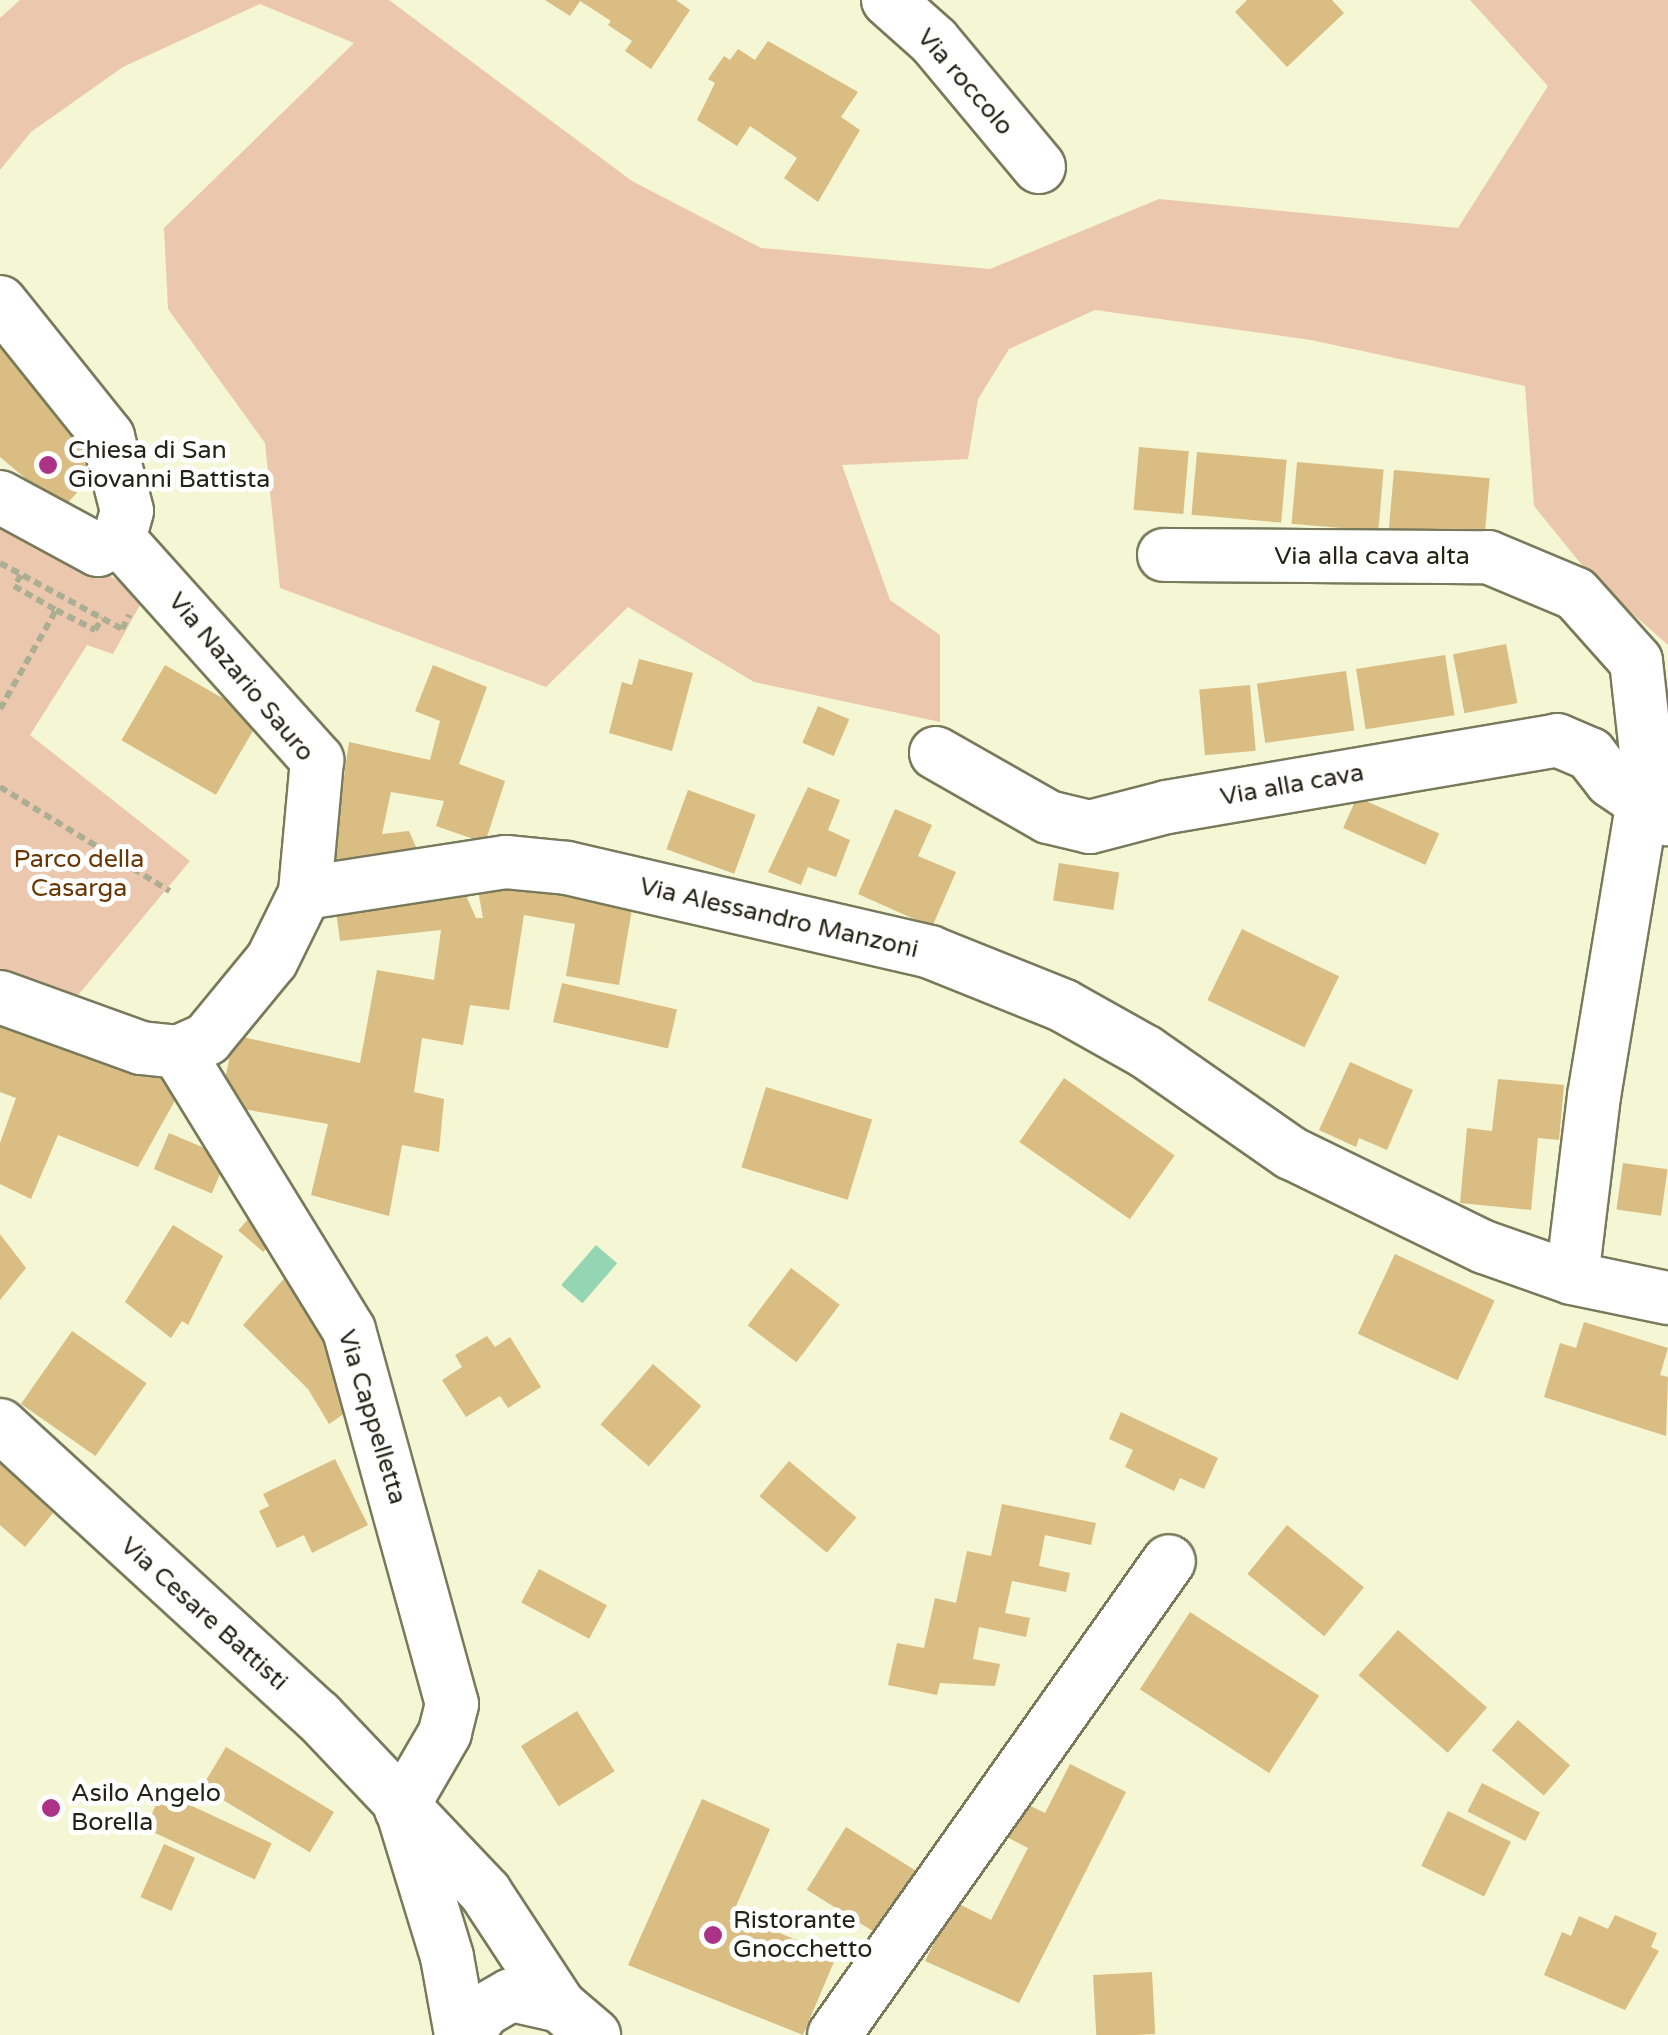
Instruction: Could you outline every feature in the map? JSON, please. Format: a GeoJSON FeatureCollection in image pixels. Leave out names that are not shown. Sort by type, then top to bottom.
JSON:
{"type":"FeatureCollection","features":[{"type":"Feature","properties":{"kind":"street","name":"Via roccolo"},"geometry":{"type":"LineString","coordinates":[[888,0],[934,41],[1039,167]]}},
{"type":"Feature","properties":{"kind":"street"},"geometry":{"type":"LineString","coordinates":[[0,302],[108,437],[127,511],[119,539],[98,550],[0,496]]}},
{"type":"Feature","properties":{"kind":"street","name":"Via Nazario Sauro"},"geometry":{"type":"LineString","coordinates":[[119,539],[317,760],[305,893]]}},
{"type":"Feature","properties":{"kind":"street","name":"Via alla cava alta"},"geometry":{"type":"LineString","coordinates":[[1164,555],[1488,557],[1576,594],[1636,661],[1655,812]]}},
{"type":"Feature","properties":{"kind":"street","name":"Via alla cava"},"geometry":{"type":"LineString","coordinates":[[936,753],[1072,826],[1543,739],[1568,742],[1590,754],[1655,812]]}},
{"type":"Feature","properties":{"kind":"street"},"geometry":{"type":"LineString","coordinates":[[1572,1278],[1594,1096],[1655,812]]}},
{"type":"Feature","properties":{"kind":"street","name":"Via Alessandro Manzoni"},"geometry":{"type":"LineString","coordinates":[[305,893],[506,862],[567,868],[930,952],[1064,1006],[1146,1052],[1292,1153],[1484,1247],[1572,1278],[1666,1296]]}},
{"type":"Feature","properties":{"kind":"street"},"geometry":{"type":"LineString","coordinates":[[0,997],[142,1048],[178,1052],[207,1039],[272,960],[305,893]]}},
{"type":"Feature","properties":{"kind":"street","name":"Via Cappelletta"},"geometry":{"type":"LineString","coordinates":[[178,1052],[348,1330],[452,1704],[445,1733],[402,1810]]}},
{"type":"Feature","properties":{"kind":"street","name":"Via Cesare Battisti"},"geometry":{"type":"LineString","coordinates":[[0,1424],[318,1716],[402,1810],[485,1892],[573,2025]]}},
{"type":"Feature","properties":{"kind":"street"},"geometry":{"type":"LineString","coordinates":[[834,2035],[1168,1562]]}},
{"type":"Feature","properties":{"kind":"street","name":"Via Cesare Battisti"},"geometry":{"type":"LineString","coordinates":[[402,1810],[440,1929],[464,2035]]}},
{"type":"Feature","properties":{"kind":"street"},"geometry":{"type":"LineString","coordinates":[[464,2035],[501,1998],[573,2025]]}},
{"type":"Feature","properties":{"kind":"path"},"geometry":{"type":"LineString","coordinates":[[0,563],[112,623]]}},
{"type":"Feature","properties":{"kind":"path"},"geometry":{"type":"LineString","coordinates":[[21,574],[14,586],[56,610],[95,630],[102,618]]}},
{"type":"Feature","properties":{"kind":"path"},"geometry":{"type":"LineString","coordinates":[[0,710],[56,610]]}},
{"type":"Feature","properties":{"kind":"path"},"geometry":{"type":"LineString","coordinates":[[0,788],[170,892]]}},
{"type":"Feature","properties":{"kind":"green space"},"geometry":{"type":"Polygon","coordinates":[[[20,0],[389,0],[632,181],[761,248],[990,269],[1159,199],[1458,228],[1548,86],[1470,0],[1668,0],[1668,645],[1594,580],[1534,506],[1525,386],[1311,340],[1095,310],[1009,349],[978,399],[968,459],[842,465],[890,600],[940,635],[940,722],[754,682],[628,607],[546,687],[280,588],[265,443],[168,309],[164,228],[354,43],[260,4],[123,67],[31,132],[0,170],[0,18],[20,0]]]}},
{"type":"Feature","properties":{"kind":"green space","name":"Parco della Casarga"},"geometry":{"type":"Polygon","coordinates":[[[0,513],[145,596],[113,654],[87,645],[30,735],[190,861],[73,1001],[0,976],[0,513]]]}},
{"type":"Feature","properties":{"kind":"shaded area"},"geometry":{"type":"Polygon","coordinates":[[[596,1245],[617,1263],[582,1303],[561,1285],[596,1245]]]}},
{"type":"Feature","properties":{"kind":"building"},"geometry":{"type":"Polygon","coordinates":[[[545,0],[676,0],[690,10],[651,69],[625,51],[632,41],[608,25],[611,21],[580,1],[570,16],[545,0]]]}},
{"type":"Feature","properties":{"kind":"building"},"geometry":{"type":"Polygon","coordinates":[[[1247,0],[1332,0],[1344,13],[1287,67],[1235,12],[1247,0]]]}},
{"type":"Feature","properties":{"kind":"building"},"geometry":{"type":"Polygon","coordinates":[[[768,41],[858,92],[841,117],[860,130],[818,202],[784,178],[797,158],[750,126],[737,146],[697,120],[715,83],[708,79],[724,56],[730,60],[738,49],[755,60],[768,41]]]}},
{"type":"Feature","properties":{"kind":"building"},"geometry":{"type":"Polygon","coordinates":[[[0,327],[94,436],[78,457],[95,473],[62,509],[0,457],[0,327]]]}},
{"type":"Feature","properties":{"kind":"building"},"geometry":{"type":"Polygon","coordinates":[[[1139,447],[1189,451],[1183,514],[1134,510],[1139,447]]]}},
{"type":"Feature","properties":{"kind":"building"},"geometry":{"type":"Polygon","coordinates":[[[1197,452],[1287,460],[1281,523],[1192,515],[1197,452]]]}},
{"type":"Feature","properties":{"kind":"building"},"geometry":{"type":"Polygon","coordinates":[[[1297,462],[1384,470],[1378,531],[1292,524],[1297,462]]]}},
{"type":"Feature","properties":{"kind":"building"},"geometry":{"type":"Polygon","coordinates":[[[1394,470],[1490,478],[1484,540],[1389,532],[1394,470]]]}},
{"type":"Feature","properties":{"kind":"building"},"geometry":{"type":"Polygon","coordinates":[[[1506,644],[1517,703],[1464,713],[1453,654],[1506,644]]]}},
{"type":"Feature","properties":{"kind":"building"},"geometry":{"type":"Polygon","coordinates":[[[1445,655],[1455,715],[1366,729],[1356,669],[1445,655]]]}},
{"type":"Feature","properties":{"kind":"building"},"geometry":{"type":"Polygon","coordinates":[[[639,659],[693,673],[672,751],[609,733],[622,682],[632,685],[639,659]]]}},
{"type":"Feature","properties":{"kind":"building"},"geometry":{"type":"Polygon","coordinates":[[[165,665],[259,720],[216,795],[122,740],[165,665]]]}},
{"type":"Feature","properties":{"kind":"building"},"geometry":{"type":"Polygon","coordinates":[[[433,665],[487,687],[459,764],[505,781],[485,843],[436,826],[444,801],[391,792],[382,834],[409,831],[416,847],[413,867],[330,875],[349,742],[430,760],[440,721],[415,711],[433,665]]]}},
{"type":"Feature","properties":{"kind":"building"},"geometry":{"type":"Polygon","coordinates":[[[1346,671],[1354,730],[1265,743],[1257,684],[1346,671]]]}},
{"type":"Feature","properties":{"kind":"building"},"geometry":{"type":"Polygon","coordinates":[[[1250,685],[1256,751],[1205,755],[1199,689],[1250,685]]]}},
{"type":"Feature","properties":{"kind":"building"},"geometry":{"type":"Polygon","coordinates":[[[818,706],[849,719],[834,756],[802,743],[818,706]]]}},
{"type":"Feature","properties":{"kind":"building"},"geometry":{"type":"Polygon","coordinates":[[[808,787],[840,800],[828,830],[850,840],[836,877],[808,867],[801,885],[768,872],[808,787]]]}},
{"type":"Feature","properties":{"kind":"building"},"geometry":{"type":"Polygon","coordinates":[[[688,790],[756,815],[734,874],[666,849],[688,790]]]}},
{"type":"Feature","properties":{"kind":"building"},"geometry":{"type":"Polygon","coordinates":[[[1357,797],[1439,834],[1425,865],[1343,828],[1357,797]]]}},
{"type":"Feature","properties":{"kind":"building"},"geometry":{"type":"Polygon","coordinates":[[[895,809],[932,825],[918,856],[956,872],[932,927],[858,894],[895,809]]]}},
{"type":"Feature","properties":{"kind":"building"},"geometry":{"type":"Polygon","coordinates":[[[1059,863],[1119,873],[1113,910],[1053,901],[1059,863]]]}},
{"type":"Feature","properties":{"kind":"building"},"geometry":{"type":"Polygon","coordinates":[[[476,879],[634,897],[619,985],[566,976],[575,924],[524,915],[509,1010],[470,1005],[463,1045],[422,1038],[414,1092],[444,1099],[439,1152],[402,1145],[389,1216],[311,1195],[328,1124],[220,1105],[234,1035],[360,1063],[377,970],[434,980],[441,930],[340,941],[334,896],[459,880],[476,918],[483,918],[476,879]]]}},
{"type":"Feature","properties":{"kind":"building"},"geometry":{"type":"Polygon","coordinates":[[[1242,929],[1339,976],[1304,1047],[1207,1000],[1242,929]]]}},
{"type":"Feature","properties":{"kind":"building"},"geometry":{"type":"Polygon","coordinates":[[[562,983],[677,1010],[668,1049],[553,1022],[562,983]]]}},
{"type":"Feature","properties":{"kind":"building"},"geometry":{"type":"Polygon","coordinates":[[[0,1022],[183,1086],[138,1167],[58,1135],[31,1199],[0,1184],[0,1143],[16,1098],[0,1092],[0,1022]]]}},
{"type":"Feature","properties":{"kind":"building"},"geometry":{"type":"Polygon","coordinates":[[[1350,1062],[1413,1090],[1387,1150],[1359,1138],[1356,1147],[1319,1130],[1350,1062]]]}},
{"type":"Feature","properties":{"kind":"building"},"geometry":{"type":"Polygon","coordinates":[[[1064,1078],[1175,1155],[1130,1219],[1019,1142],[1064,1078]]]}},
{"type":"Feature","properties":{"kind":"building"},"geometry":{"type":"Polygon","coordinates":[[[1498,1079],[1564,1085],[1559,1140],[1538,1138],[1531,1210],[1460,1203],[1467,1128],[1492,1131],[1498,1079]]]}},
{"type":"Feature","properties":{"kind":"building"},"geometry":{"type":"Polygon","coordinates":[[[766,1087],[872,1119],[848,1200],[741,1167],[766,1087]]]}},
{"type":"Feature","properties":{"kind":"building"},"geometry":{"type":"Polygon","coordinates":[[[169,1133],[227,1158],[212,1194],[154,1169],[169,1133]]]}},
{"type":"Feature","properties":{"kind":"building"},"geometry":{"type":"Polygon","coordinates":[[[1623,1163],[1668,1169],[1661,1216],[1616,1210],[1623,1163]]]}},
{"type":"Feature","properties":{"kind":"building"},"geometry":{"type":"Polygon","coordinates":[[[256,1210],[281,1232],[263,1252],[238,1230],[256,1210]]]}},
{"type":"Feature","properties":{"kind":"building"},"geometry":{"type":"Polygon","coordinates":[[[173,1225],[223,1256],[188,1325],[182,1321],[171,1338],[125,1302],[173,1225]]]}},
{"type":"Feature","properties":{"kind":"building"},"geometry":{"type":"Polygon","coordinates":[[[0,1234],[26,1268],[0,1300],[0,1234]]]}},
{"type":"Feature","properties":{"kind":"building"},"geometry":{"type":"Polygon","coordinates":[[[1395,1254],[1495,1300],[1458,1380],[1358,1334],[1395,1254]]]}},
{"type":"Feature","properties":{"kind":"building"},"geometry":{"type":"Polygon","coordinates":[[[296,1265],[363,1401],[329,1424],[308,1389],[243,1325],[296,1265]]]}},
{"type":"Feature","properties":{"kind":"building"},"geometry":{"type":"Polygon","coordinates":[[[791,1268],[840,1305],[796,1362],[748,1326],[791,1268]]]}},
{"type":"Feature","properties":{"kind":"building"},"geometry":{"type":"Polygon","coordinates":[[[1584,1322],[1668,1348],[1660,1375],[1668,1377],[1666,1436],[1544,1397],[1560,1343],[1576,1348],[1584,1322]]]}},
{"type":"Feature","properties":{"kind":"building"},"geometry":{"type":"Polygon","coordinates":[[[72,1331],[147,1383],[95,1456],[21,1404],[72,1331]]]}},
{"type":"Feature","properties":{"kind":"building"},"geometry":{"type":"Polygon","coordinates":[[[487,1336],[495,1347],[510,1337],[541,1387],[508,1408],[500,1396],[466,1417],[442,1380],[462,1367],[455,1355],[487,1336]]]}},
{"type":"Feature","properties":{"kind":"building"},"geometry":{"type":"Polygon","coordinates":[[[653,1364],[701,1406],[649,1466],[601,1424],[653,1364]]]}},
{"type":"Feature","properties":{"kind":"building"},"geometry":{"type":"Polygon","coordinates":[[[1121,1412],[1218,1458],[1204,1489],[1180,1478],[1174,1491],[1125,1467],[1133,1450],[1109,1439],[1121,1412]]]}},
{"type":"Feature","properties":{"kind":"building"},"geometry":{"type":"Polygon","coordinates":[[[335,1459],[368,1525],[312,1553],[304,1535],[277,1548],[259,1511],[269,1506],[263,1494],[335,1459]]]}},
{"type":"Feature","properties":{"kind":"building"},"geometry":{"type":"Polygon","coordinates":[[[0,1461],[53,1513],[25,1547],[0,1525],[0,1461]]]}},
{"type":"Feature","properties":{"kind":"building"},"geometry":{"type":"Polygon","coordinates":[[[789,1461],[856,1518],[827,1553],[759,1496],[789,1461]]]}},
{"type":"Feature","properties":{"kind":"building"},"geometry":{"type":"Polygon","coordinates":[[[1002,1504],[1096,1523],[1091,1545],[1045,1535],[1039,1566],[1070,1573],[1066,1592],[1012,1581],[1005,1613],[1030,1618],[1026,1637],[979,1627],[973,1659],[1000,1664],[995,1686],[940,1683],[937,1695],[888,1685],[897,1643],[924,1648],[935,1598],[956,1603],[967,1551],[991,1556],[1002,1504]]]}},
{"type":"Feature","properties":{"kind":"building"},"geometry":{"type":"Polygon","coordinates":[[[1287,1525],[1364,1587],[1324,1636],[1247,1574],[1287,1525]]]}},
{"type":"Feature","properties":{"kind":"building"},"geometry":{"type":"Polygon","coordinates":[[[539,1569],[607,1605],[589,1639],[521,1603],[539,1569]]]}},
{"type":"Feature","properties":{"kind":"building"},"geometry":{"type":"Polygon","coordinates":[[[1190,1612],[1319,1696],[1269,1773],[1140,1689],[1190,1612]]]}},
{"type":"Feature","properties":{"kind":"building"},"geometry":{"type":"Polygon","coordinates":[[[1398,1630],[1487,1707],[1448,1753],[1359,1675],[1398,1630]]]}},
{"type":"Feature","properties":{"kind":"building"},"geometry":{"type":"Polygon","coordinates":[[[577,1711],[615,1771],[559,1806],[521,1746],[577,1711]]]}},
{"type":"Feature","properties":{"kind":"building"},"geometry":{"type":"Polygon","coordinates":[[[1518,1720],[1570,1765],[1544,1795],[1492,1750],[1518,1720]]]}},
{"type":"Feature","properties":{"kind":"building"},"geometry":{"type":"Polygon","coordinates":[[[226,1747],[334,1812],[310,1852],[202,1787],[226,1747]]]}},
{"type":"Feature","properties":{"kind":"building"},"geometry":{"type":"Polygon","coordinates":[[[1070,1764],[1126,1792],[1019,2003],[925,1961],[955,1902],[991,1920],[1028,1848],[999,1833],[1016,1799],[1045,1813],[1070,1764]]]}},
{"type":"Feature","properties":{"kind":"building"},"geometry":{"type":"Polygon","coordinates":[[[1482,1783],[1540,1813],[1525,1841],[1467,1812],[1482,1783]]]}},
{"type":"Feature","properties":{"kind":"building"},"geometry":{"type":"Polygon","coordinates":[[[162,1792],[272,1843],[255,1879],[145,1828],[162,1792]]]}},
{"type":"Feature","properties":{"kind":"building","name":"Ristorante Gnocchetto"},"geometry":{"type":"Polygon","coordinates":[[[702,1799],[770,1829],[733,1913],[836,1957],[803,2035],[628,1965],[702,1799]]]}},
{"type":"Feature","properties":{"kind":"building"},"geometry":{"type":"Polygon","coordinates":[[[1448,1811],[1511,1842],[1484,1897],[1421,1866],[1448,1811]]]}},
{"type":"Feature","properties":{"kind":"building"},"geometry":{"type":"Polygon","coordinates":[[[846,1827],[922,1875],[883,1937],[807,1890],[846,1827]]]}},
{"type":"Feature","properties":{"kind":"building"},"geometry":{"type":"Polygon","coordinates":[[[164,1844],[195,1858],[171,1911],[140,1897],[164,1844]]]}},
{"type":"Feature","properties":{"kind":"building"},"geometry":{"type":"Polygon","coordinates":[[[1615,1915],[1657,1933],[1651,1947],[1659,1951],[1625,2010],[1544,1975],[1562,1932],[1571,1936],[1579,1916],[1608,1929],[1615,1915]]]}},
{"type":"Feature","properties":{"kind":"building"},"geometry":{"type":"Polygon","coordinates":[[[1152,1972],[1155,2034],[1096,2035],[1093,1975],[1152,1972]]]}},
{"type":"Feature","properties":{"kind":"place","name":"Chiesa di San Giovanni Battista"},"geometry":{"type":"Point","coordinates":[48,465]}},
{"type":"Feature","properties":{"kind":"place","name":"Asilo Angelo Borella"},"geometry":{"type":"Point","coordinates":[51,1808]}},
{"type":"Feature","properties":{"kind":"place","name":"Ristorante Gnocchetto"},"geometry":{"type":"Point","coordinates":[713,1935]}}]}
